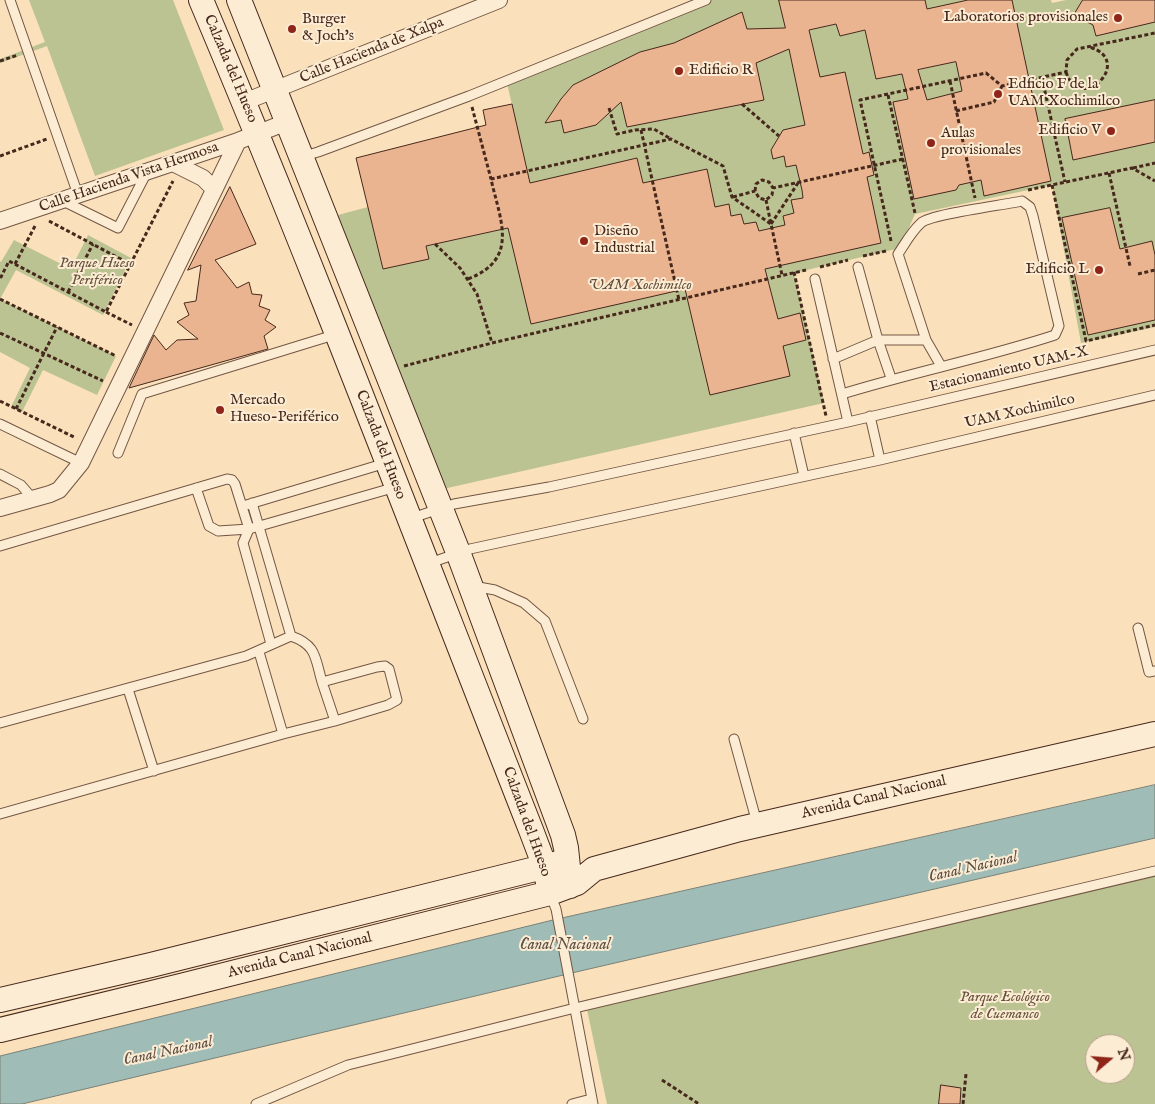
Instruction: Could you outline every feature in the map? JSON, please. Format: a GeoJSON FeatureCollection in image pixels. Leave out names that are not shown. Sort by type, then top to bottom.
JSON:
{"type":"FeatureCollection","features":[{"type":"Feature","properties":{"kind":"main road","name":"Calzada del Hueso"},"geometry":{"type":"LineString","coordinates":[[201,0],[244,102],[248,137],[337,334],[558,901]]}},
{"type":"Feature","properties":{"kind":"main road","name":"Calzada del Hueso"},"geometry":{"type":"LineString","coordinates":[[239,0],[441,508],[563,835],[567,862],[558,901]]}},
{"type":"Feature","properties":{"kind":"main road","name":"Avenida Canal Nacional"},"geometry":{"type":"LineString","coordinates":[[0,1030],[191,984],[558,901],[594,869],[758,825],[1155,734]]}},
{"type":"Feature","properties":{"kind":"main road"},"geometry":{"type":"LineString","coordinates":[[497,879],[507,874],[523,858],[531,830]]}},
{"type":"Feature","properties":{"kind":"main road","name":"Avenida Canal Nacional"},"geometry":{"type":"LineString","coordinates":[[0,1000],[151,965],[544,867],[567,862],[580,863],[594,869]]}},
{"type":"Feature","properties":{"kind":"street","name":"Calle Hacienda de Xalpa"},"geometry":{"type":"LineString","coordinates":[[244,102],[499,0]]}},
{"type":"Feature","properties":{"kind":"street","name":"Calle Hacienda Vista Hermosa"},"geometry":{"type":"LineString","coordinates":[[0,221],[147,172],[175,169],[287,122]]}},
{"type":"Feature","properties":{"kind":"street"},"geometry":{"type":"LineString","coordinates":[[0,508],[59,490],[81,463],[214,189],[248,137]]}},
{"type":"Feature","properties":{"kind":"street"},"geometry":{"type":"LineString","coordinates":[[175,169],[204,178],[214,189]]}},
{"type":"Feature","properties":{"kind":"lane"},"geometry":{"type":"LineString","coordinates":[[10,0],[75,186]]}},
{"type":"Feature","properties":{"kind":"lane"},"geometry":{"type":"LineString","coordinates":[[301,157],[469,96],[706,0]]}},
{"type":"Feature","properties":{"kind":"lane"},"geometry":{"type":"LineString","coordinates":[[63,201],[118,228],[147,172]]}},
{"type":"Feature","properties":{"kind":"lane","name":"Estacionamiento UAM-X"},"geometry":{"type":"LineString","coordinates":[[842,394],[891,378],[941,366],[1023,345],[1055,335],[1059,326],[1034,216],[1030,207],[1022,201],[948,214],[922,222],[910,235],[898,254],[926,340],[941,366]]}},
{"type":"Feature","properties":{"kind":"lane"},"geometry":{"type":"LineString","coordinates":[[858,267],[878,340],[891,378]]}},
{"type":"Feature","properties":{"kind":"lane"},"geometry":{"type":"LineString","coordinates":[[815,279],[848,422]]}},
{"type":"Feature","properties":{"kind":"lane"},"geometry":{"type":"LineString","coordinates":[[118,453],[142,394],[337,334]]}},
{"type":"Feature","properties":{"kind":"lane"},"geometry":{"type":"LineString","coordinates":[[832,359],[878,340],[926,340]]}},
{"type":"Feature","properties":{"kind":"lane","name":"Estacionamiento UAM-X"},"geometry":{"type":"LineString","coordinates":[[829,425],[1155,350]]}},
{"type":"Feature","properties":{"kind":"lane","name":"UAM Xochimilco"},"geometry":{"type":"LineString","coordinates":[[427,564],[458,552],[880,460],[1155,395]]}},
{"type":"Feature","properties":{"kind":"lane"},"geometry":{"type":"LineString","coordinates":[[870,416],[880,460]]}},
{"type":"Feature","properties":{"kind":"lane"},"geometry":{"type":"LineString","coordinates":[[0,424],[81,463]]}},
{"type":"Feature","properties":{"kind":"lane"},"geometry":{"type":"LineString","coordinates":[[409,519],[441,508],[549,487],[829,425]]}},
{"type":"Feature","properties":{"kind":"lane"},"geometry":{"type":"LineString","coordinates":[[794,433],[804,476]]}},
{"type":"Feature","properties":{"kind":"lane"},"geometry":{"type":"LineString","coordinates":[[247,505],[387,462]]}},
{"type":"Feature","properties":{"kind":"lane"},"geometry":{"type":"LineString","coordinates":[[0,474],[21,485],[33,499]]}},
{"type":"Feature","properties":{"kind":"lane"},"geometry":{"type":"LineString","coordinates":[[0,546],[227,478],[235,484],[258,526],[291,636]]}},
{"type":"Feature","properties":{"kind":"lane"},"geometry":{"type":"LineString","coordinates":[[196,488],[209,526],[218,532],[249,529],[397,487]]}},
{"type":"Feature","properties":{"kind":"lane"},"geometry":{"type":"LineString","coordinates":[[247,505],[249,529],[242,543],[271,644]]}},
{"type":"Feature","properties":{"kind":"lane"},"geometry":{"type":"LineString","coordinates":[[471,586],[495,590],[524,603],[545,621],[583,719]]}},
{"type":"Feature","properties":{"kind":"lane"},"geometry":{"type":"LineString","coordinates":[[1138,628],[1150,672],[1155,671]]}},
{"type":"Feature","properties":{"kind":"lane"},"geometry":{"type":"LineString","coordinates":[[0,722],[128,689],[259,652],[271,644],[291,636],[303,640],[312,648],[335,721]]}},
{"type":"Feature","properties":{"kind":"lane"},"geometry":{"type":"LineString","coordinates":[[259,652],[283,734]]}},
{"type":"Feature","properties":{"kind":"lane"},"geometry":{"type":"LineString","coordinates":[[0,814],[335,721],[388,705],[397,700],[389,669],[385,666],[322,682]]}},
{"type":"Feature","properties":{"kind":"lane"},"geometry":{"type":"LineString","coordinates":[[128,689],[154,771]]}},
{"type":"Feature","properties":{"kind":"lane"},"geometry":{"type":"LineString","coordinates":[[734,739],[758,825]]}},
{"type":"Feature","properties":{"kind":"lane"},"geometry":{"type":"LineString","coordinates":[[256,1104],[348,1065],[575,1008],[1155,871]]}},
{"type":"Feature","properties":{"kind":"lane"},"geometry":{"type":"LineString","coordinates":[[558,901],[569,977],[592,1101],[572,1104]]}},
{"type":"Feature","properties":{"kind":"path"},"geometry":{"type":"LineString","coordinates":[[1084,47],[1102,54],[1107,66],[1104,79],[1094,87],[1081,88],[1070,80],[1066,72],[1071,54],[1084,47],[1155,33]]}},
{"type":"Feature","properties":{"kind":"path"},"geometry":{"type":"LineString","coordinates":[[0,62],[28,51]]}},
{"type":"Feature","properties":{"kind":"path"},"geometry":{"type":"LineString","coordinates":[[1002,86],[1066,72]]}},
{"type":"Feature","properties":{"kind":"path"},"geometry":{"type":"LineString","coordinates":[[893,249],[860,100],[986,73],[1002,86]]}},
{"type":"Feature","properties":{"kind":"path"},"geometry":{"type":"LineString","coordinates":[[1042,78],[1065,182]]}},
{"type":"Feature","properties":{"kind":"path"},"geometry":{"type":"LineString","coordinates":[[950,81],[976,201]]}},
{"type":"Feature","properties":{"kind":"path"},"geometry":{"type":"LineString","coordinates":[[956,111],[994,102],[1002,86]]}},
{"type":"Feature","properties":{"kind":"path"},"geometry":{"type":"LineString","coordinates":[[888,95],[915,214]]}},
{"type":"Feature","properties":{"kind":"path"},"geometry":{"type":"LineString","coordinates":[[468,279],[479,275],[495,261],[501,252],[504,239],[491,179],[469,96]]}},
{"type":"Feature","properties":{"kind":"path"},"geometry":{"type":"LineString","coordinates":[[742,104],[779,136]]}},
{"type":"Feature","properties":{"kind":"path"},"geometry":{"type":"LineString","coordinates":[[609,108],[617,134],[654,129],[723,166],[732,197],[771,224]]}},
{"type":"Feature","properties":{"kind":"path"},"geometry":{"type":"LineString","coordinates":[[396,368],[492,343],[679,300],[641,130]]}},
{"type":"Feature","properties":{"kind":"path"},"geometry":{"type":"LineString","coordinates":[[0,156],[57,135]]}},
{"type":"Feature","properties":{"kind":"path"},"geometry":{"type":"LineString","coordinates":[[491,179],[671,139]]}},
{"type":"Feature","properties":{"kind":"path"},"geometry":{"type":"LineString","coordinates":[[773,188],[903,159]]}},
{"type":"Feature","properties":{"kind":"path"},"geometry":{"type":"LineString","coordinates":[[1132,168],[1155,163]]}},
{"type":"Feature","properties":{"kind":"path"},"geometry":{"type":"LineString","coordinates":[[106,312],[175,169]]}},
{"type":"Feature","properties":{"kind":"path"},"geometry":{"type":"LineString","coordinates":[[1109,173],[1130,266]]}},
{"type":"Feature","properties":{"kind":"path"},"geometry":{"type":"LineString","coordinates":[[762,180],[770,182],[773,188],[772,195],[766,200],[759,198],[755,191],[756,184],[762,180]]}},
{"type":"Feature","properties":{"kind":"path"},"geometry":{"type":"LineString","coordinates":[[771,224],[798,182]]}},
{"type":"Feature","properties":{"kind":"path"},"geometry":{"type":"LineString","coordinates":[[1052,185],[1086,341],[1155,325]]}},
{"type":"Feature","properties":{"kind":"path"},"geometry":{"type":"LineString","coordinates":[[732,197],[755,191]]}},
{"type":"Feature","properties":{"kind":"path"},"geometry":{"type":"LineString","coordinates":[[766,200],[782,276]]}},
{"type":"Feature","properties":{"kind":"path"},"geometry":{"type":"LineString","coordinates":[[48,220],[130,264]]}},
{"type":"Feature","properties":{"kind":"path"},"geometry":{"type":"LineString","coordinates":[[15,264],[36,224]]}},
{"type":"Feature","properties":{"kind":"path"},"geometry":{"type":"LineString","coordinates":[[68,292],[94,244]]}},
{"type":"Feature","properties":{"kind":"path"},"geometry":{"type":"LineString","coordinates":[[435,244],[460,268],[477,294],[492,343]]}},
{"type":"Feature","properties":{"kind":"path"},"geometry":{"type":"LineString","coordinates":[[0,276],[9,261],[132,325]]}},
{"type":"Feature","properties":{"kind":"path"},"geometry":{"type":"LineString","coordinates":[[1138,274],[1155,270]]}},
{"type":"Feature","properties":{"kind":"path"},"geometry":{"type":"LineString","coordinates":[[794,272],[829,425]]}},
{"type":"Feature","properties":{"kind":"path"},"geometry":{"type":"LineString","coordinates":[[0,299],[116,356]]}},
{"type":"Feature","properties":{"kind":"path"},"geometry":{"type":"LineString","coordinates":[[128,333],[136,316]]}},
{"type":"Feature","properties":{"kind":"path"},"geometry":{"type":"LineString","coordinates":[[16,409],[57,328]]}},
{"type":"Feature","properties":{"kind":"path"},"geometry":{"type":"LineString","coordinates":[[0,333],[104,382]]}},
{"type":"Feature","properties":{"kind":"path"},"geometry":{"type":"LineString","coordinates":[[112,365],[120,348]]}},
{"type":"Feature","properties":{"kind":"path"},"geometry":{"type":"LineString","coordinates":[[100,389],[108,373]]}},
{"type":"Feature","properties":{"kind":"path"},"geometry":{"type":"LineString","coordinates":[[0,401],[76,438],[80,430]]}},
{"type":"Feature","properties":{"kind":"path"},"geometry":{"type":"LineString","coordinates":[[963,1104],[966,1074]]}},
{"type":"Feature","properties":{"kind":"path"},"geometry":{"type":"LineString","coordinates":[[662,1080],[699,1104]]}},
{"type":"Feature","properties":{"kind":"green space"},"geometry":{"type":"Polygon","coordinates":[[[29,0],[173,0],[224,130],[95,176],[47,46],[0,63],[0,59],[45,42],[29,0]]]}},
{"type":"Feature","properties":{"kind":"green space","name":"UAM Xochimilco"},"geometry":{"type":"Polygon","coordinates":[[[710,0],[803,0],[809,30],[836,24],[840,36],[865,30],[876,78],[902,74],[904,82],[920,78],[918,70],[940,65],[925,0],[968,0],[945,5],[947,16],[1012,2],[1012,0],[1051,0],[1052,3],[1066,0],[1083,0],[1075,15],[1093,25],[1096,35],[1155,22],[1155,327],[1081,343],[1052,185],[915,214],[900,248],[794,273],[824,403],[443,489],[338,215],[368,207],[383,269],[428,259],[426,246],[495,231],[526,166],[507,83],[710,0]]]}},
{"type":"Feature","properties":{"kind":"green space","name":"Parque Hueso Periférico"},"geometry":{"type":"Polygon","coordinates":[[[88,235],[131,258],[103,315],[16,270],[0,299],[0,261],[14,240],[71,269],[88,235]]]}},
{"type":"Feature","properties":{"kind":"green space","name":"Parque Hueso Periférico"},"geometry":{"type":"Polygon","coordinates":[[[0,299],[116,356],[97,395],[43,370],[22,412],[11,407],[30,368],[0,352],[0,299]]]}},
{"type":"Feature","properties":{"kind":"green space","name":"Parque Ecológico de Cuemanco"},"geometry":{"type":"Polygon","coordinates":[[[1155,874],[1155,1104],[607,1104],[585,1000],[1155,874]]]}},
{"type":"Feature","properties":{"kind":"water","name":"Canal Nacional"},"geometry":{"type":"Polygon","coordinates":[[[1155,785],[1155,838],[576,972],[22,1104],[0,1104],[0,1056],[553,920],[1155,785]]]}},
{"type":"Feature","properties":{"kind":"building"},"geometry":{"type":"Polygon","coordinates":[[[779,0],[925,0],[927,9],[968,0],[1012,0],[1051,181],[984,196],[981,180],[959,185],[956,190],[914,199],[893,102],[908,99],[902,74],[876,79],[865,30],[840,36],[836,24],[809,30],[820,77],[845,72],[863,154],[869,152],[874,175],[867,177],[881,243],[765,269],[778,319],[800,313],[806,340],[783,346],[790,376],[710,395],[685,289],[531,324],[508,228],[426,246],[429,259],[383,269],[356,158],[486,125],[483,110],[512,104],[530,183],[637,158],[643,183],[707,169],[715,207],[729,204],[731,216],[741,214],[744,224],[756,222],[759,231],[785,225],[783,216],[794,213],[791,200],[803,198],[802,190],[796,165],[786,167],[784,156],[773,159],[771,150],[783,130],[805,125],[789,49],[756,63],[764,100],[627,127],[621,102],[596,125],[564,133],[561,120],[545,123],[573,85],[640,52],[674,43],[742,12],[747,29],[785,28],[779,0]],[[956,62],[918,70],[927,100],[962,91],[956,62]]]}},
{"type":"Feature","properties":{"kind":"building","name":"Laboratorios provisionales"},"geometry":{"type":"Polygon","coordinates":[[[1083,0],[1155,0],[1155,22],[1096,36],[1093,25],[1074,15],[1083,0]]]}},
{"type":"Feature","properties":{"kind":"building","name":"Edificio V"},"geometry":{"type":"Polygon","coordinates":[[[1155,100],[1155,142],[1073,160],[1065,119],[1155,100]]]}},
{"type":"Feature","properties":{"kind":"building"},"geometry":{"type":"Polygon","coordinates":[[[230,187],[256,244],[215,260],[237,288],[249,282],[252,294],[262,295],[259,306],[270,310],[265,320],[276,327],[264,336],[268,349],[129,388],[154,335],[166,350],[177,340],[198,339],[177,322],[189,315],[184,303],[196,301],[201,265],[188,270],[230,187]]]}},
{"type":"Feature","properties":{"kind":"building","name":"Edificio L"},"geometry":{"type":"Polygon","coordinates":[[[1110,208],[1120,249],[1152,241],[1155,255],[1155,320],[1088,335],[1062,218],[1110,208]]]}},
{"type":"Feature","properties":{"kind":"building"},"geometry":{"type":"Polygon","coordinates":[[[941,1085],[961,1088],[960,1104],[939,1104],[941,1085]]]}},
{"type":"Feature","properties":{"kind":"place","name":"Laboratorios provisionales"},"geometry":{"type":"Point","coordinates":[1118,18]}},
{"type":"Feature","properties":{"kind":"place","name":"Burger & Joch's"},"geometry":{"type":"Point","coordinates":[292,29]}},
{"type":"Feature","properties":{"kind":"place","name":"Edificio R"},"geometry":{"type":"Point","coordinates":[679,71]}},
{"type":"Feature","properties":{"kind":"place","name":"Edficio F de la UAM Xochimilco"},"geometry":{"type":"Point","coordinates":[998,94]}},
{"type":"Feature","properties":{"kind":"place","name":"Edificio V"},"geometry":{"type":"Point","coordinates":[1111,131]}},
{"type":"Feature","properties":{"kind":"place","name":"Aulas provisionales"},"geometry":{"type":"Point","coordinates":[931,143]}},
{"type":"Feature","properties":{"kind":"place","name":"Diseño Industrial"},"geometry":{"type":"Point","coordinates":[584,241]}},
{"type":"Feature","properties":{"kind":"place","name":"Edificio L"},"geometry":{"type":"Point","coordinates":[1099,270]}},
{"type":"Feature","properties":{"kind":"place","name":"Mercado Hueso-Periférico"},"geometry":{"type":"Point","coordinates":[220,410]}}]}
